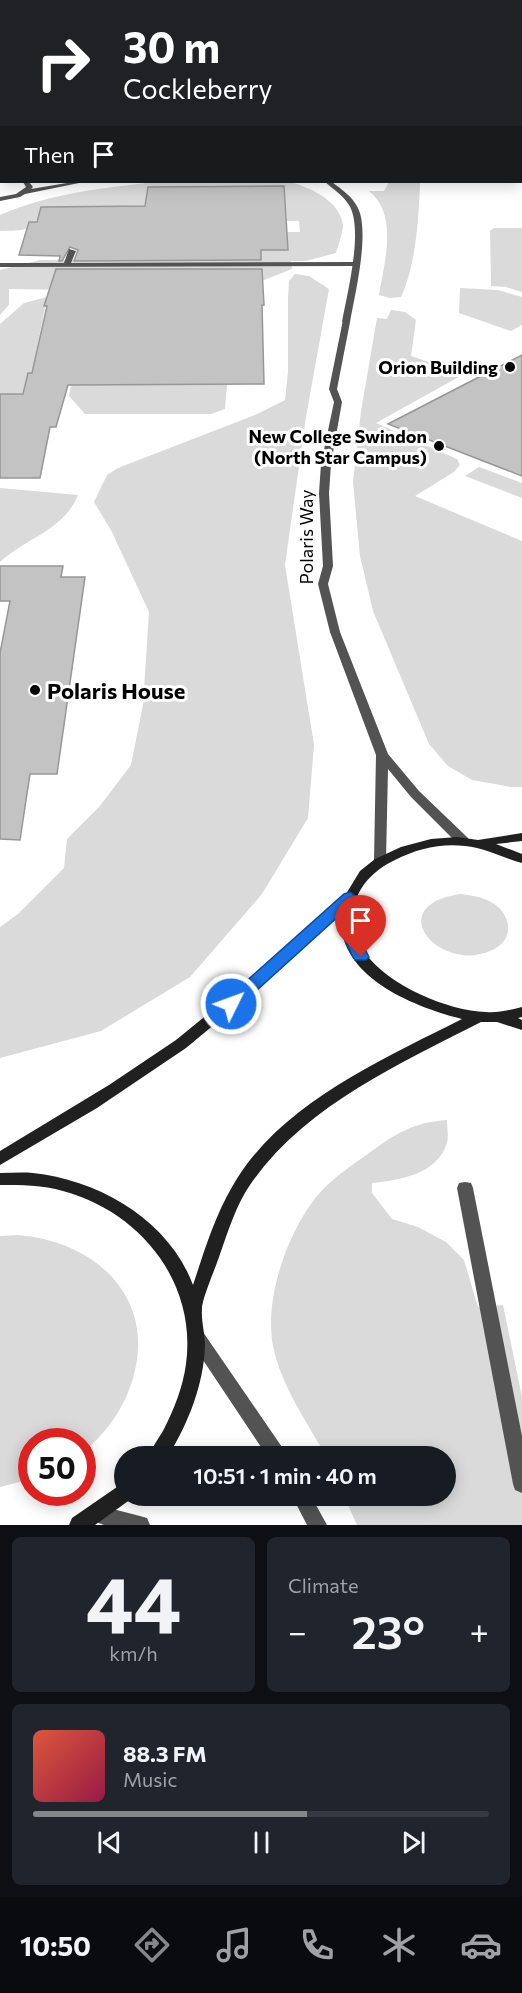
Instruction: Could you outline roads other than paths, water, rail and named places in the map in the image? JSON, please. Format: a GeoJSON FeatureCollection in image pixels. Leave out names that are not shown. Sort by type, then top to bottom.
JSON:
{"type":"FeatureCollection","features":[{"type":"Feature","properties":{"kind":"main road"},"geometry":{"type":"LineString","coordinates":[[522,837],[469,842],[433,842],[380,860],[358,881],[347,908],[348,930],[353,945],[372,971],[416,998],[441,1008],[477,1017],[500,1018],[522,1025]]}},
{"type":"Feature","properties":{"kind":"main road"},"geometry":{"type":"LineString","coordinates":[[469,842],[522,859]]}},
{"type":"Feature","properties":{"kind":"main road"},"geometry":{"type":"LineString","coordinates":[[0,1159],[106,1094],[182,1043],[231,1004],[350,897]]}},
{"type":"Feature","properties":{"kind":"main road"},"geometry":{"type":"LineString","coordinates":[[500,1018],[522,1012]]}},
{"type":"Feature","properties":{"kind":"main road"},"geometry":{"type":"LineString","coordinates":[[193,1309],[230,1206],[245,1179],[260,1160],[317,1108],[385,1067],[477,1017]]}},
{"type":"Feature","properties":{"kind":"main road"},"geometry":{"type":"LineString","coordinates":[[0,1179],[35,1179],[63,1184],[91,1193],[134,1218],[152,1233],[167,1252],[180,1275],[193,1309],[196,1336],[194,1369],[180,1417],[165,1446]]}},
{"type":"Feature","properties":{"kind":"main road"},"geometry":{"type":"LineString","coordinates":[[79,1525],[114,1501]]}},
{"type":"Feature","properties":{"kind":"street"},"geometry":{"type":"LineString","coordinates":[[26,192],[30,187],[27,183]]}},
{"type":"Feature","properties":{"kind":"street"},"geometry":{"type":"LineString","coordinates":[[2,200],[26,192],[76,183]]}},
{"type":"Feature","properties":{"kind":"street","name":"Polaris Way"},"geometry":{"type":"LineString","coordinates":[[329,183],[342,192],[355,210],[359,228],[346,322],[333,389],[338,402],[326,464],[324,493],[328,566],[323,584],[335,632],[382,754],[415,794],[469,842]]}},
{"type":"Feature","properties":{"kind":"street"},"geometry":{"type":"LineString","coordinates":[[68,265],[72,251]]}},
{"type":"Feature","properties":{"kind":"street"},"geometry":{"type":"LineString","coordinates":[[0,265],[355,264]]}},
{"type":"Feature","properties":{"kind":"street","name":"Polaris Way"},"geometry":{"type":"LineString","coordinates":[[380,860],[382,754]]}},
{"type":"Feature","properties":{"kind":"street"},"geometry":{"type":"LineString","coordinates":[[465,1188],[522,1484]]}},
{"type":"Feature","properties":{"kind":"street"},"geometry":{"type":"LineString","coordinates":[[196,1336],[271,1446]]}},
{"type":"Feature","properties":{"kind":"street"},"geometry":{"type":"LineString","coordinates":[[307,1506],[317,1525]]}},
{"type":"Feature","properties":{"kind":"street"},"geometry":{"type":"LineString","coordinates":[[97,1514],[140,1525]]}},
{"type":"Feature","properties":{"kind":"place","name":"Orion Building"},"geometry":{"type":"Point","coordinates":[510,367]}},
{"type":"Feature","properties":{"kind":"place","name":"New College Swindon (North Star Campus)"},"geometry":{"type":"Point","coordinates":[439,446]}},
{"type":"Feature","properties":{"kind":"place","name":"Polaris House"},"geometry":{"type":"Point","coordinates":[35,690]}}]}
